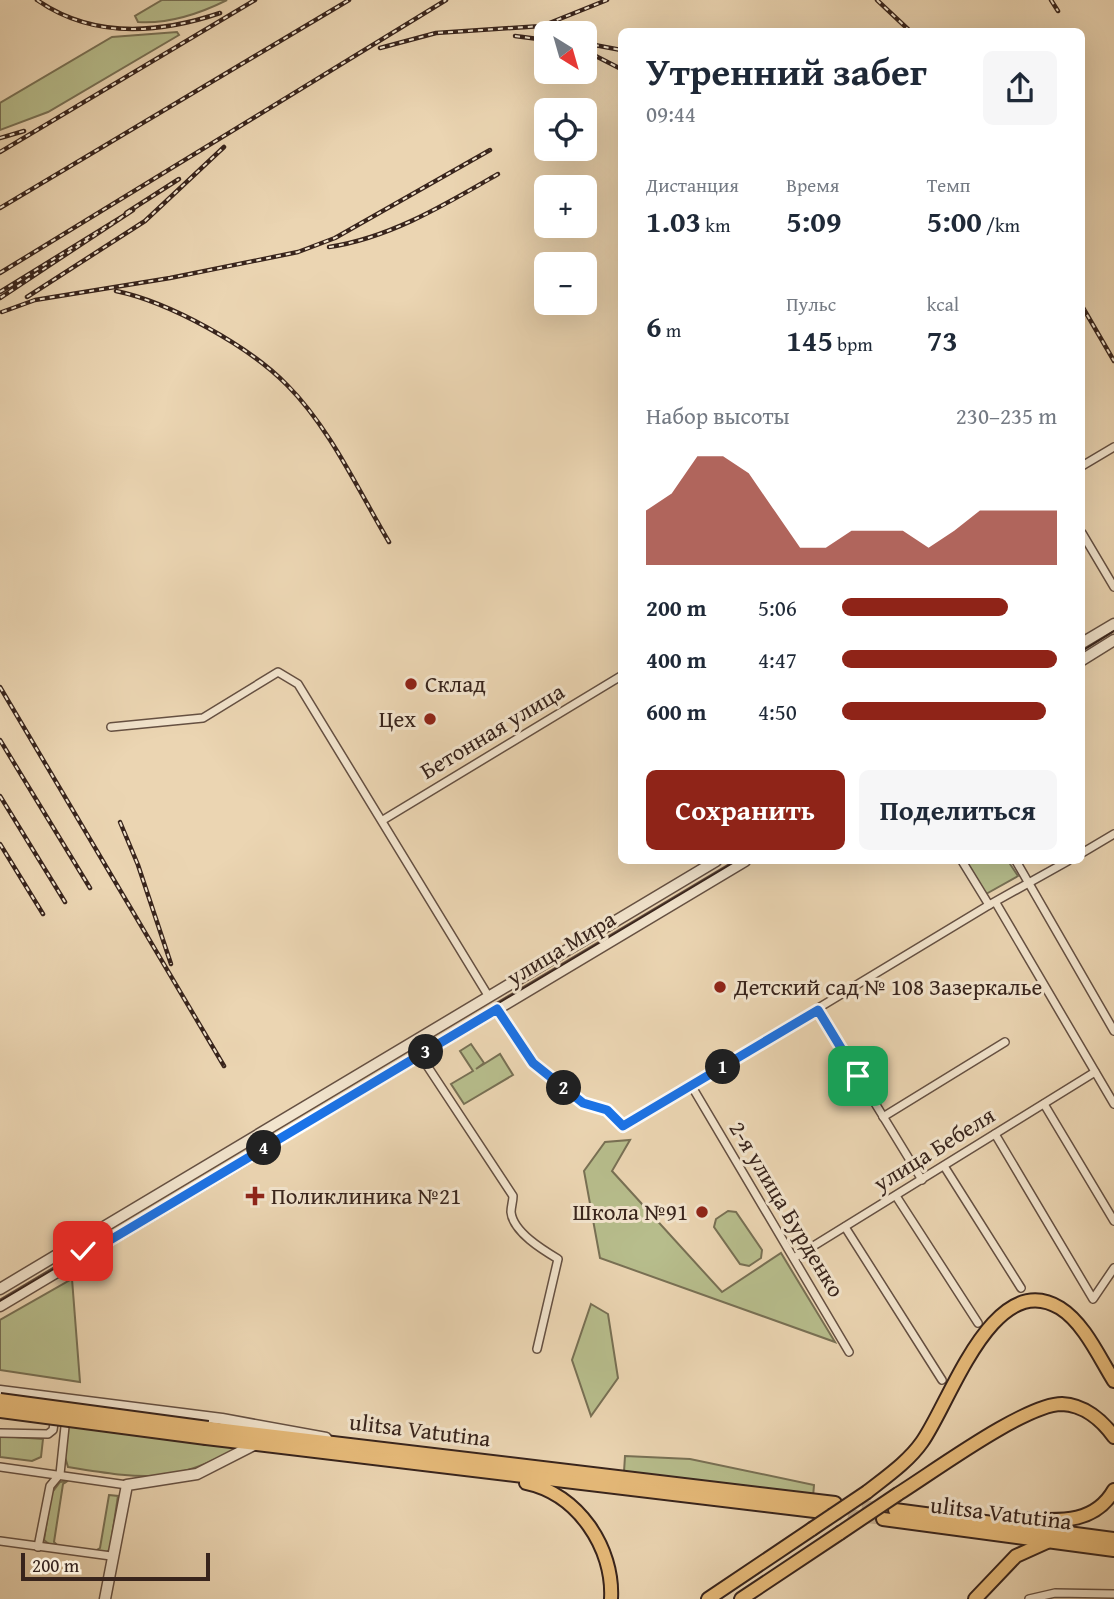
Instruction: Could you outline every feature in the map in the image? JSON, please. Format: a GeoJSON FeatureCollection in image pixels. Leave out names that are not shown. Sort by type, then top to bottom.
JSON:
{"type":"FeatureCollection","features":[{"type":"Feature","properties":{"kind":"main road"},"geometry":{"type":"LineString","coordinates":[[708,1599],[867,1492],[914,1453],[939,1416],[984,1332],[994,1319],[1012,1306],[1032,1301],[1060,1308],[1081,1329],[1114,1381]]}},
{"type":"Feature","properties":{"kind":"main road","name":"ulitsa Vatutina"},"geometry":{"type":"LineString","coordinates":[[0,1400],[207,1433],[256,1444],[823,1512]]}},
{"type":"Feature","properties":{"kind":"main road"},"geometry":{"type":"LineString","coordinates":[[741,1599],[898,1494],[1017,1420],[1046,1406],[1063,1404],[1080,1408],[1105,1425],[1114,1437]]}},
{"type":"Feature","properties":{"kind":"main road","name":"ulitsa Vatutina"},"geometry":{"type":"LineString","coordinates":[[0,1411],[207,1433],[340,1442],[835,1503]]}},
{"type":"Feature","properties":{"kind":"main road"},"geometry":{"type":"LineString","coordinates":[[482,1472],[538,1486],[560,1497],[579,1513],[603,1548],[612,1587],[611,1599]]}},
{"type":"Feature","properties":{"kind":"main road"},"geometry":{"type":"LineString","coordinates":[[972,1520],[1072,1520],[1098,1508],[1114,1490]]}},
{"type":"Feature","properties":{"kind":"main road","name":"ulitsa Vatutina"},"geometry":{"type":"LineString","coordinates":[[895,1510],[1114,1539]]}},
{"type":"Feature","properties":{"kind":"main road","name":"ulitsa Vatutina"},"geometry":{"type":"LineString","coordinates":[[883,1520],[1114,1549]]}},
{"type":"Feature","properties":{"kind":"main road"},"geometry":{"type":"LineString","coordinates":[[975,1599],[1017,1556],[1035,1545],[1056,1541]]}},
{"type":"Feature","properties":{"kind":"street"},"geometry":{"type":"LineString","coordinates":[[1085,464],[1114,447]]}},
{"type":"Feature","properties":{"kind":"street"},"geometry":{"type":"LineString","coordinates":[[1085,538],[1114,587]]}},
{"type":"Feature","properties":{"kind":"street"},"geometry":{"type":"LineString","coordinates":[[1085,641],[1114,624]]}},
{"type":"Feature","properties":{"kind":"street"},"geometry":{"type":"LineString","coordinates":[[1085,658],[1114,640]]}},
{"type":"Feature","properties":{"kind":"street"},"geometry":{"type":"LineString","coordinates":[[111,727],[203,718],[278,672],[298,684],[383,820],[407,866],[533,1063],[583,1103],[607,1110],[623,1126],[1063,864]]}},
{"type":"Feature","properties":{"kind":"street","name":"Бетонная улица"},"geometry":{"type":"LineString","coordinates":[[383,820],[618,678]]}},
{"type":"Feature","properties":{"kind":"street"},"geometry":{"type":"LineString","coordinates":[[1085,851],[1114,834]]}},
{"type":"Feature","properties":{"kind":"street","name":"улица Мира"},"geometry":{"type":"LineString","coordinates":[[0,1289],[711,864]]}},
{"type":"Feature","properties":{"kind":"street","name":"улица Мира"},"geometry":{"type":"LineString","coordinates":[[0,1306],[740,864]]}},
{"type":"Feature","properties":{"kind":"street"},"geometry":{"type":"LineString","coordinates":[[964,864],[993,904],[1114,1104]]}},
{"type":"Feature","properties":{"kind":"street"},"geometry":{"type":"LineString","coordinates":[[1018,864],[1114,1031]]}},
{"type":"Feature","properties":{"kind":"street"},"geometry":{"type":"LineString","coordinates":[[818,1010],[922,1180]]}},
{"type":"Feature","properties":{"kind":"street"},"geometry":{"type":"LineString","coordinates":[[412,1042],[513,1196],[511,1214],[518,1226],[542,1250],[558,1259],[537,1349]]}},
{"type":"Feature","properties":{"kind":"street"},"geometry":{"type":"LineString","coordinates":[[883,1117],[1005,1042]]}},
{"type":"Feature","properties":{"kind":"street","name":"улица Бебеля"},"geometry":{"type":"LineString","coordinates":[[794,1258],[1095,1072]]}},
{"type":"Feature","properties":{"kind":"street","name":"2-я улица Бурденко"},"geometry":{"type":"LineString","coordinates":[[691,1085],[849,1352]]}},
{"type":"Feature","properties":{"kind":"street"},"geometry":{"type":"LineString","coordinates":[[1044,1104],[1114,1222]]}},
{"type":"Feature","properties":{"kind":"street"},"geometry":{"type":"LineString","coordinates":[[995,1134],[1093,1299],[1114,1268]]}},
{"type":"Feature","properties":{"kind":"street"},"geometry":{"type":"LineString","coordinates":[[944,1167],[1021,1288]]}},
{"type":"Feature","properties":{"kind":"street"},"geometry":{"type":"LineString","coordinates":[[896,1196],[978,1323]]}},
{"type":"Feature","properties":{"kind":"street"},"geometry":{"type":"LineString","coordinates":[[845,1227],[942,1380]]}},
{"type":"Feature","properties":{"kind":"street"},"geometry":{"type":"LineString","coordinates":[[77,1242],[85,1255]]}},
{"type":"Feature","properties":{"kind":"street"},"geometry":{"type":"LineString","coordinates":[[0,1391],[243,1422],[340,1442]]}},
{"type":"Feature","properties":{"kind":"street"},"geometry":{"type":"LineString","coordinates":[[0,1433],[48,1434],[53,1430],[58,1398]]}},
{"type":"Feature","properties":{"kind":"street"},"geometry":{"type":"LineString","coordinates":[[38,1547],[50,1486],[60,1474],[59,1462],[69,1399]]}},
{"type":"Feature","properties":{"kind":"street"},"geometry":{"type":"LineString","coordinates":[[0,1467],[127,1485],[197,1474],[256,1444]]}},
{"type":"Feature","properties":{"kind":"street"},"geometry":{"type":"LineString","coordinates":[[105,1599],[111,1556],[127,1485]]}},
{"type":"Feature","properties":{"kind":"street"},"geometry":{"type":"LineString","coordinates":[[0,1541],[111,1556]]}},
{"type":"Feature","properties":{"kind":"street"},"geometry":{"type":"LineString","coordinates":[[1029,1599],[1114,1594]]}},
{"type":"Feature","properties":{"kind":"green space"},"geometry":{"type":"Polygon","coordinates":[[[162,0],[227,0],[184,17],[138,22],[135,16],[162,0]]]}},
{"type":"Feature","properties":{"kind":"green space"},"geometry":{"type":"Polygon","coordinates":[[[177,32],[179,35],[48,112],[0,130],[0,103],[112,37],[177,32]]]}},
{"type":"Feature","properties":{"kind":"green space"},"geometry":{"type":"Polygon","coordinates":[[[968,864],[1010,864],[1018,876],[986,894],[968,864]]]}},
{"type":"Feature","properties":{"kind":"green space"},"geometry":{"type":"Polygon","coordinates":[[[471,1044],[484,1063],[476,1069],[500,1054],[513,1075],[464,1104],[451,1084],[473,1071],[460,1051],[471,1044]]]}},
{"type":"Feature","properties":{"kind":"green space"},"geometry":{"type":"Polygon","coordinates":[[[630,1140],[612,1171],[722,1292],[781,1253],[835,1342],[600,1258],[584,1171],[605,1142],[630,1140]]]}},
{"type":"Feature","properties":{"kind":"green space"},"geometry":{"type":"Polygon","coordinates":[[[728,1211],[736,1212],[762,1250],[761,1258],[749,1266],[740,1264],[714,1227],[716,1219],[728,1211]]]}},
{"type":"Feature","properties":{"kind":"green space"},"geometry":{"type":"Polygon","coordinates":[[[72,1279],[80,1382],[0,1370],[0,1320],[72,1279]]]}},
{"type":"Feature","properties":{"kind":"green space"},"geometry":{"type":"Polygon","coordinates":[[[591,1304],[608,1314],[618,1378],[591,1416],[572,1360],[591,1304]]]}},
{"type":"Feature","properties":{"kind":"green space"},"geometry":{"type":"Polygon","coordinates":[[[68,1425],[238,1447],[215,1460],[174,1473],[155,1476],[115,1474],[68,1467],[65,1457],[68,1425]]]}},
{"type":"Feature","properties":{"kind":"green space"},"geometry":{"type":"Polygon","coordinates":[[[0,1436],[43,1439],[41,1457],[32,1461],[0,1457],[0,1436]]]}},
{"type":"Feature","properties":{"kind":"green space"},"geometry":{"type":"Polygon","coordinates":[[[625,1456],[690,1459],[814,1485],[813,1497],[624,1472],[625,1456]]]}},
{"type":"Feature","properties":{"kind":"green space"},"geometry":{"type":"Polygon","coordinates":[[[68,1481],[63,1484],[54,1542],[58,1546],[50,1545],[44,1540],[51,1494],[60,1482],[68,1481]]]}},
{"type":"Feature","properties":{"kind":"green space"},"geometry":{"type":"Polygon","coordinates":[[[109,1495],[118,1496],[110,1549],[106,1553],[95,1551],[100,1548],[109,1495]]]}},
{"type":"Feature","properties":{"kind":"tunnel"},"geometry":{"type":"LineString","coordinates":[[844,1504],[895,1510]]}},
{"type":"Feature","properties":{"kind":"tunnel"},"geometry":{"type":"LineString","coordinates":[[830,1513],[883,1519]]}},
{"type":"Feature","properties":{"kind":"tram line"},"geometry":{"type":"LineString","coordinates":[[1085,649],[1114,631]]}},
{"type":"Feature","properties":{"kind":"tram line"},"geometry":{"type":"LineString","coordinates":[[0,1301],[731,864]]}},
{"type":"Feature","properties":{"kind":"railway"},"geometry":{"type":"LineString","coordinates":[[37,0],[58,13],[81,21],[126,29],[173,25],[220,13]]}},
{"type":"Feature","properties":{"kind":"railway"},"geometry":{"type":"LineString","coordinates":[[0,152],[255,0]]}},
{"type":"Feature","properties":{"kind":"railway"},"geometry":{"type":"LineString","coordinates":[[0,208],[349,0]]}},
{"type":"Feature","properties":{"kind":"railway"},"geometry":{"type":"LineString","coordinates":[[0,273],[446,0]]}},
{"type":"Feature","properties":{"kind":"railway"},"geometry":{"type":"LineString","coordinates":[[380,48],[436,33],[542,26],[607,0]]}},
{"type":"Feature","properties":{"kind":"railway"},"geometry":{"type":"LineString","coordinates":[[877,0],[907,28]]}},
{"type":"Feature","properties":{"kind":"railway"},"geometry":{"type":"LineString","coordinates":[[1051,0],[1058,11]]}},
{"type":"Feature","properties":{"kind":"railway"},"geometry":{"type":"LineString","coordinates":[[515,36],[534,38]]}},
{"type":"Feature","properties":{"kind":"railway"},"geometry":{"type":"LineString","coordinates":[[597,45],[618,49]]}},
{"type":"Feature","properties":{"kind":"railway"},"geometry":{"type":"LineString","coordinates":[[597,57],[618,67]]}},
{"type":"Feature","properties":{"kind":"railway"},"geometry":{"type":"LineString","coordinates":[[0,138],[24,131]]}},
{"type":"Feature","properties":{"kind":"railway"},"geometry":{"type":"LineString","coordinates":[[27,297],[145,221],[224,147]]}},
{"type":"Feature","properties":{"kind":"railway"},"geometry":{"type":"LineString","coordinates":[[2,312],[35,300],[170,278],[298,252],[335,238],[490,150]]}},
{"type":"Feature","properties":{"kind":"railway"},"geometry":{"type":"LineString","coordinates":[[329,247],[352,243],[396,228],[498,174]]}},
{"type":"Feature","properties":{"kind":"railway"},"geometry":{"type":"LineString","coordinates":[[126,213],[179,179]]}},
{"type":"Feature","properties":{"kind":"railway"},"geometry":{"type":"LineString","coordinates":[[0,292],[133,210],[0,298]]}},
{"type":"Feature","properties":{"kind":"railway"},"geometry":{"type":"LineString","coordinates":[[116,291],[183,315],[230,341],[271,370],[317,420],[389,542]]}},
{"type":"Feature","properties":{"kind":"railway"},"geometry":{"type":"LineString","coordinates":[[1085,311],[1114,361]]}},
{"type":"Feature","properties":{"kind":"railway"},"geometry":{"type":"LineString","coordinates":[[0,687],[224,1066]]}},
{"type":"Feature","properties":{"kind":"railway"},"geometry":{"type":"LineString","coordinates":[[0,740],[90,888]]}},
{"type":"Feature","properties":{"kind":"railway"},"geometry":{"type":"LineString","coordinates":[[0,796],[65,902]]}},
{"type":"Feature","properties":{"kind":"railway"},"geometry":{"type":"LineString","coordinates":[[120,822],[138,865],[171,964]]}},
{"type":"Feature","properties":{"kind":"railway"},"geometry":{"type":"LineString","coordinates":[[0,844],[43,914]]}},
{"type":"Feature","properties":{"kind":"place","name":"Склад"},"geometry":{"type":"Point","coordinates":[411,684]}},
{"type":"Feature","properties":{"kind":"place","name":"Цех"},"geometry":{"type":"Point","coordinates":[430,719]}},
{"type":"Feature","properties":{"kind":"place","name":"Детский сад № 108 Зазеркалье"},"geometry":{"type":"Point","coordinates":[720,987]}},
{"type":"Feature","properties":{"kind":"place","name":"Поликлиника №21"},"geometry":{"type":"Point","coordinates":[255,1196]}},
{"type":"Feature","properties":{"kind":"place","name":"Школа №91"},"geometry":{"type":"Point","coordinates":[702,1212]}},
{"type":"Feature","properties":{"kind":"route"},"geometry":{"type":"LineString","coordinates":[[83,1251],[85,1255],[497,1009],[513,1037],[533,1063],[583,1103],[607,1110],[623,1126],[818,1010],[858,1076]]}}]}
